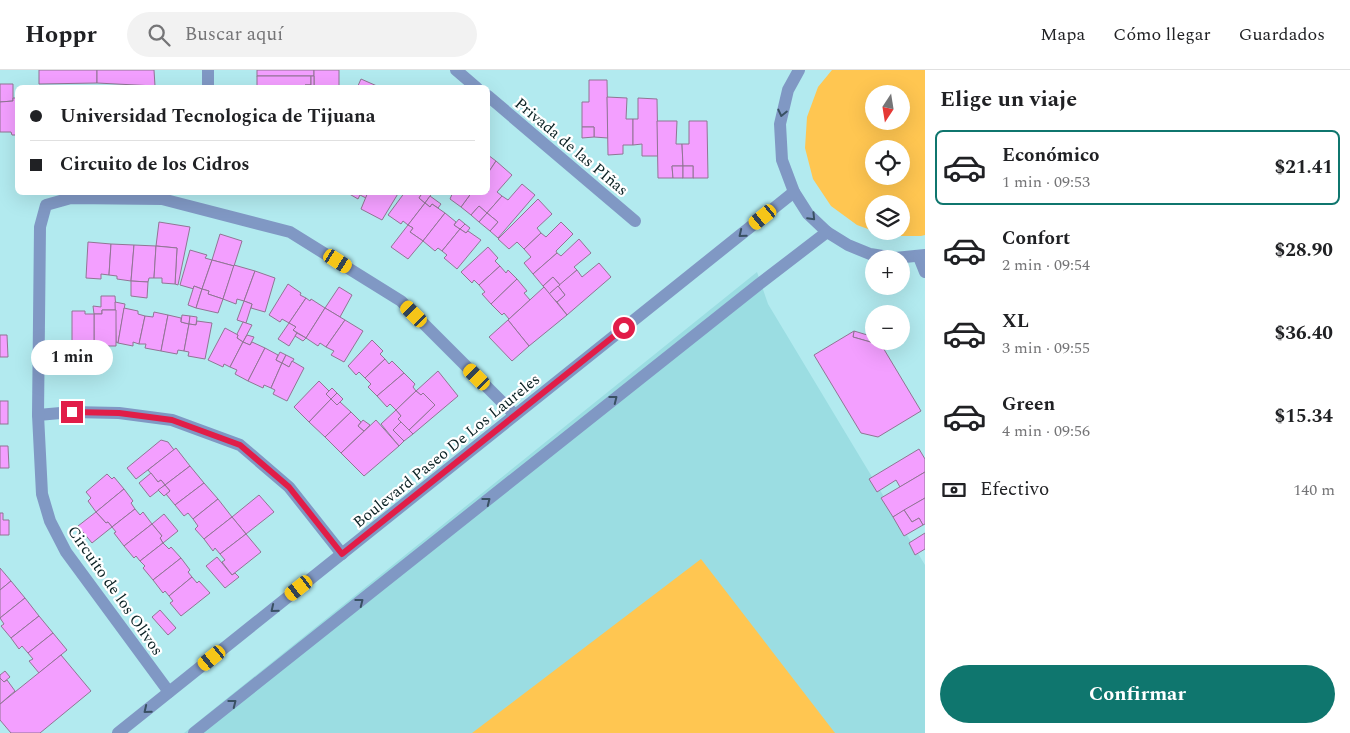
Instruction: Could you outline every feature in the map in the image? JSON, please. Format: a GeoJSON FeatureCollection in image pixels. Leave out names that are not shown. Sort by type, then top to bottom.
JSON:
{"type":"FeatureCollection","features":[{"type":"Feature","properties":{"kind":"street"},"geometry":{"type":"LineString","coordinates":[[208,70],[208,85]]}},
{"type":"Feature","properties":{"kind":"street"},"geometry":{"type":"LineString","coordinates":[[456,70],[474,85]]}},
{"type":"Feature","properties":{"kind":"street"},"geometry":{"type":"LineString","coordinates":[[799,70],[788,90],[780,124],[782,160],[794,192],[808,214],[827,232],[848,245],[870,254],[895,258],[922,256],[925,272]]}},
{"type":"Feature","properties":{"kind":"street","name":"Privada de las PIñas"},"geometry":{"type":"LineString","coordinates":[[490,98],[635,220]]}},
{"type":"Feature","properties":{"kind":"street","name":"Boulevard Paseo De Los Laureles"},"geometry":{"type":"LineString","coordinates":[[118,733],[794,192]]}},
{"type":"Feature","properties":{"kind":"street","name":"Circuito de los Olivos"},"geometry":{"type":"LineString","coordinates":[[169,692],[66,552],[50,521],[42,494],[38,415],[40,227],[46,204],[71,198],[162,199],[290,232],[401,301],[516,415]]}},
{"type":"Feature","properties":{"kind":"street"},"geometry":{"type":"LineString","coordinates":[[194,733],[827,232]]}},
{"type":"Feature","properties":{"kind":"street"},"geometry":{"type":"LineString","coordinates":[[38,415],[72,412],[119,413],[172,420],[240,445],[289,487],[342,554]]}},
{"type":"Feature","properties":{"kind":"shaded area"},"geometry":{"type":"Polygon","coordinates":[[[832,70],[925,70],[925,235],[910,236],[910,195],[865,195],[865,228],[857,225],[831,206],[813,179],[805,148],[807,117],[818,87],[832,70]]]}},
{"type":"Feature","properties":{"kind":"shaded area"},"geometry":{"type":"Polygon","coordinates":[[[757,272],[768,304],[925,565],[925,733],[184,733],[757,272]]]}},
{"type":"Feature","properties":{"kind":"shaded area"},"geometry":{"type":"Polygon","coordinates":[[[701,559],[835,733],[472,733],[701,559]]]}},
{"type":"Feature","properties":{"kind":"building"},"geometry":{"type":"Polygon","coordinates":[[[39,70],[97,70],[97,83],[39,84],[39,70]]]}},
{"type":"Feature","properties":{"kind":"building"},"geometry":{"type":"Polygon","coordinates":[[[97,70],[154,70],[155,85],[97,83],[97,70]]]}},
{"type":"Feature","properties":{"kind":"building"},"geometry":{"type":"Polygon","coordinates":[[[257,70],[314,70],[314,76],[257,76],[257,70]]]}},
{"type":"Feature","properties":{"kind":"building"},"geometry":{"type":"Polygon","coordinates":[[[314,70],[339,70],[339,85],[314,85],[314,70]]]}},
{"type":"Feature","properties":{"kind":"building"},"geometry":{"type":"Polygon","coordinates":[[[257,76],[311,76],[311,85],[257,85],[257,76]]]}},
{"type":"Feature","properties":{"kind":"building"},"geometry":{"type":"Polygon","coordinates":[[[311,76],[314,76],[314,85],[311,85],[311,76]]]}},
{"type":"Feature","properties":{"kind":"building"},"geometry":{"type":"Polygon","coordinates":[[[361,79],[375,85],[358,85],[361,79]]]}},
{"type":"Feature","properties":{"kind":"building"},"geometry":{"type":"Polygon","coordinates":[[[589,80],[607,80],[608,138],[594,137],[594,127],[582,127],[582,102],[589,102],[589,80]]]}},
{"type":"Feature","properties":{"kind":"building"},"geometry":{"type":"Polygon","coordinates":[[[0,84],[13,84],[13,101],[0,102],[0,84]]]}},
{"type":"Feature","properties":{"kind":"building"},"geometry":{"type":"Polygon","coordinates":[[[607,97],[627,98],[626,119],[633,119],[633,145],[623,145],[623,154],[608,155],[607,97]]]}},
{"type":"Feature","properties":{"kind":"building"},"geometry":{"type":"Polygon","coordinates":[[[13,98],[15,98],[15,135],[12,135],[11,132],[0,132],[0,102],[13,101],[13,98]]]}},
{"type":"Feature","properties":{"kind":"building"},"geometry":{"type":"Polygon","coordinates":[[[638,98],[657,99],[658,156],[642,156],[642,144],[633,145],[633,119],[638,119],[638,98]]]}},
{"type":"Feature","properties":{"kind":"building"},"geometry":{"type":"Polygon","coordinates":[[[657,121],[677,121],[676,144],[682,144],[683,166],[672,166],[673,178],[658,178],[657,121]]]}},
{"type":"Feature","properties":{"kind":"building"},"geometry":{"type":"Polygon","coordinates":[[[689,121],[707,121],[708,178],[693,178],[693,166],[683,166],[682,144],[689,144],[689,121]]]}},
{"type":"Feature","properties":{"kind":"building"},"geometry":{"type":"Polygon","coordinates":[[[582,127],[594,127],[594,137],[582,138],[582,127]]]}},
{"type":"Feature","properties":{"kind":"building"},"geometry":{"type":"Polygon","coordinates":[[[490,156],[496,161],[490,170],[490,156]]]}},
{"type":"Feature","properties":{"kind":"building"},"geometry":{"type":"Polygon","coordinates":[[[496,161],[512,175],[497,192],[502,196],[487,213],[479,206],[471,215],[461,207],[470,195],[490,195],[490,170],[496,161]]]}},
{"type":"Feature","properties":{"kind":"building"},"geometry":{"type":"Polygon","coordinates":[[[672,166],[683,166],[683,178],[673,178],[672,166]]]}},
{"type":"Feature","properties":{"kind":"building"},"geometry":{"type":"Polygon","coordinates":[[[683,166],[693,166],[693,178],[683,178],[683,166]]]}},
{"type":"Feature","properties":{"kind":"building"},"geometry":{"type":"Polygon","coordinates":[[[522,184],[535,195],[498,238],[490,231],[498,222],[487,213],[502,196],[508,200],[522,184]]]}},
{"type":"Feature","properties":{"kind":"building"},"geometry":{"type":"Polygon","coordinates":[[[351,195],[360,195],[358,199],[351,195]]]}},
{"type":"Feature","properties":{"kind":"building"},"geometry":{"type":"Polygon","coordinates":[[[367,195],[397,195],[382,220],[361,209],[367,195]]]}},
{"type":"Feature","properties":{"kind":"building"},"geometry":{"type":"Polygon","coordinates":[[[403,195],[421,195],[419,198],[425,203],[408,225],[403,221],[401,224],[388,215],[403,195]]]}},
{"type":"Feature","properties":{"kind":"building"},"geometry":{"type":"Polygon","coordinates":[[[421,195],[431,195],[425,203],[419,198],[421,195]]]}},
{"type":"Feature","properties":{"kind":"building"},"geometry":{"type":"Polygon","coordinates":[[[452,195],[470,195],[461,207],[450,199],[452,195]]]}},
{"type":"Feature","properties":{"kind":"building"},"geometry":{"type":"Polygon","coordinates":[[[430,196],[441,204],[438,208],[432,204],[430,207],[425,203],[430,196]]]}},
{"type":"Feature","properties":{"kind":"building"},"geometry":{"type":"Polygon","coordinates":[[[538,199],[552,214],[537,228],[541,233],[524,249],[517,242],[509,249],[498,239],[538,199]]]}},
{"type":"Feature","properties":{"kind":"building"},"geometry":{"type":"Polygon","coordinates":[[[425,203],[430,207],[432,204],[445,213],[423,241],[410,232],[413,228],[408,225],[425,203]]]}},
{"type":"Feature","properties":{"kind":"building"},"geometry":{"type":"Polygon","coordinates":[[[479,206],[487,213],[479,222],[471,215],[479,206]]]}},
{"type":"Feature","properties":{"kind":"building"},"geometry":{"type":"Polygon","coordinates":[[[445,213],[456,222],[454,225],[460,229],[442,251],[438,248],[435,251],[423,241],[445,213]]]}},
{"type":"Feature","properties":{"kind":"building"},"geometry":{"type":"Polygon","coordinates":[[[487,213],[498,222],[490,231],[479,222],[487,213]]]}},
{"type":"Feature","properties":{"kind":"building"},"geometry":{"type":"Polygon","coordinates":[[[459,219],[465,224],[460,229],[454,225],[459,219]]]}},
{"type":"Feature","properties":{"kind":"building"},"geometry":{"type":"Polygon","coordinates":[[[159,222],[190,227],[178,285],[175,284],[177,248],[156,246],[159,222]]]}},
{"type":"Feature","properties":{"kind":"building"},"geometry":{"type":"Polygon","coordinates":[[[561,222],[573,234],[556,251],[557,253],[533,274],[524,263],[531,257],[524,249],[541,233],[546,237],[561,222]]]}},
{"type":"Feature","properties":{"kind":"building"},"geometry":{"type":"Polygon","coordinates":[[[465,224],[470,228],[466,233],[460,229],[465,224]]]}},
{"type":"Feature","properties":{"kind":"building"},"geometry":{"type":"Polygon","coordinates":[[[408,225],[413,228],[410,232],[423,241],[408,259],[391,247],[408,225]]]}},
{"type":"Feature","properties":{"kind":"building"},"geometry":{"type":"Polygon","coordinates":[[[460,229],[466,233],[468,231],[481,240],[457,269],[444,258],[447,255],[442,251],[460,229]]]}},
{"type":"Feature","properties":{"kind":"building"},"geometry":{"type":"Polygon","coordinates":[[[220,234],[242,241],[234,266],[212,260],[220,234]]]}},
{"type":"Feature","properties":{"kind":"building"},"geometry":{"type":"Polygon","coordinates":[[[579,239],[591,253],[574,267],[577,270],[560,285],[553,277],[543,286],[533,274],[557,253],[561,256],[579,239]]]}},
{"type":"Feature","properties":{"kind":"building"},"geometry":{"type":"Polygon","coordinates":[[[88,242],[111,244],[109,275],[101,274],[101,279],[86,278],[88,242]]]}},
{"type":"Feature","properties":{"kind":"building"},"geometry":{"type":"Polygon","coordinates":[[[111,244],[134,245],[131,281],[117,279],[117,276],[109,275],[111,244]]]}},
{"type":"Feature","properties":{"kind":"building"},"geometry":{"type":"Polygon","coordinates":[[[134,245],[156,246],[154,278],[149,278],[148,282],[131,281],[134,245]]]}},
{"type":"Feature","properties":{"kind":"building"},"geometry":{"type":"Polygon","coordinates":[[[156,246],[177,248],[175,284],[162,283],[162,278],[154,278],[156,246]]]}},
{"type":"Feature","properties":{"kind":"building"},"geometry":{"type":"Polygon","coordinates":[[[488,247],[498,258],[495,261],[500,266],[479,285],[474,280],[472,283],[461,272],[488,247]]]}},
{"type":"Feature","properties":{"kind":"building"},"geometry":{"type":"Polygon","coordinates":[[[190,250],[207,255],[205,258],[212,260],[202,289],[194,286],[194,289],[180,285],[190,250]]]}},
{"type":"Feature","properties":{"kind":"building"},"geometry":{"type":"Polygon","coordinates":[[[212,260],[234,266],[223,299],[208,294],[209,291],[202,289],[212,260]]]}},
{"type":"Feature","properties":{"kind":"building"},"geometry":{"type":"Polygon","coordinates":[[[599,263],[611,277],[567,315],[557,302],[565,295],[558,286],[577,270],[582,277],[599,263]]]}},
{"type":"Feature","properties":{"kind":"building"},"geometry":{"type":"Polygon","coordinates":[[[234,265],[255,271],[244,301],[237,299],[236,304],[223,299],[234,265]]]}},
{"type":"Feature","properties":{"kind":"building"},"geometry":{"type":"Polygon","coordinates":[[[500,266],[506,273],[508,270],[517,279],[491,304],[482,294],[485,292],[479,285],[500,266]]]}},
{"type":"Feature","properties":{"kind":"building"},"geometry":{"type":"Polygon","coordinates":[[[255,271],[275,278],[265,312],[251,308],[252,304],[244,301],[255,271]]]}},
{"type":"Feature","properties":{"kind":"building"},"geometry":{"type":"Polygon","coordinates":[[[553,277],[560,285],[549,294],[543,286],[553,277]]]}},
{"type":"Feature","properties":{"kind":"building"},"geometry":{"type":"Polygon","coordinates":[[[517,279],[527,291],[524,293],[530,300],[509,319],[491,304],[517,279]]]}},
{"type":"Feature","properties":{"kind":"building"},"geometry":{"type":"Polygon","coordinates":[[[131,281],[148,282],[147,298],[131,296],[131,281]]]}},
{"type":"Feature","properties":{"kind":"building"},"geometry":{"type":"Polygon","coordinates":[[[288,284],[306,298],[289,323],[282,319],[280,322],[269,315],[288,284]]]}},
{"type":"Feature","properties":{"kind":"building"},"geometry":{"type":"Polygon","coordinates":[[[194,286],[202,289],[196,308],[188,305],[194,286]]]}},
{"type":"Feature","properties":{"kind":"building"},"geometry":{"type":"Polygon","coordinates":[[[558,286],[565,295],[557,302],[549,294],[558,286]]]}},
{"type":"Feature","properties":{"kind":"building"},"geometry":{"type":"Polygon","coordinates":[[[339,287],[352,295],[340,317],[325,308],[339,287]]]}},
{"type":"Feature","properties":{"kind":"building"},"geometry":{"type":"Polygon","coordinates":[[[544,287],[567,315],[529,346],[508,320],[544,287]]]}},
{"type":"Feature","properties":{"kind":"building"},"geometry":{"type":"Polygon","coordinates":[[[202,289],[209,291],[208,294],[223,299],[218,313],[196,308],[202,289]]]}},
{"type":"Feature","properties":{"kind":"building"},"geometry":{"type":"Polygon","coordinates":[[[101,296],[115,296],[116,310],[102,310],[102,314],[94,314],[93,306],[101,307],[101,296]]]}},
{"type":"Feature","properties":{"kind":"building"},"geometry":{"type":"Polygon","coordinates":[[[306,298],[325,308],[306,338],[293,330],[296,327],[289,323],[306,298]]]}},
{"type":"Feature","properties":{"kind":"building"},"geometry":{"type":"Polygon","coordinates":[[[244,301],[252,304],[246,323],[237,320],[244,301]]]}},
{"type":"Feature","properties":{"kind":"building"},"geometry":{"type":"Polygon","coordinates":[[[115,302],[125,304],[118,343],[116,342],[115,302]]]}},
{"type":"Feature","properties":{"kind":"building"},"geometry":{"type":"Polygon","coordinates":[[[124,308],[138,311],[138,314],[145,316],[139,344],[133,342],[133,346],[118,343],[124,308]]]}},
{"type":"Feature","properties":{"kind":"building"},"geometry":{"type":"Polygon","coordinates":[[[325,308],[345,320],[326,347],[320,343],[318,346],[306,338],[325,308]]]}},
{"type":"Feature","properties":{"kind":"building"},"geometry":{"type":"Polygon","coordinates":[[[102,310],[116,310],[116,346],[94,346],[94,314],[102,314],[102,310]]]}},
{"type":"Feature","properties":{"kind":"building"},"geometry":{"type":"Polygon","coordinates":[[[72,311],[85,311],[85,314],[94,314],[94,346],[72,346],[72,311]]]}},
{"type":"Feature","properties":{"kind":"building"},"geometry":{"type":"Polygon","coordinates":[[[154,312],[168,315],[161,351],[145,348],[146,344],[139,344],[145,316],[153,317],[154,312]]]}},
{"type":"Feature","properties":{"kind":"building"},"geometry":{"type":"Polygon","coordinates":[[[168,315],[181,318],[181,322],[189,324],[184,351],[178,350],[177,354],[161,351],[168,315]]]}},
{"type":"Feature","properties":{"kind":"building"},"geometry":{"type":"Polygon","coordinates":[[[182,315],[190,316],[189,324],[181,322],[182,315]]]}},
{"type":"Feature","properties":{"kind":"building"},"geometry":{"type":"Polygon","coordinates":[[[190,316],[197,317],[196,325],[189,324],[190,316]]]}},
{"type":"Feature","properties":{"kind":"building"},"geometry":{"type":"Polygon","coordinates":[[[345,320],[363,331],[344,362],[331,355],[334,351],[326,347],[345,320]]]}},
{"type":"Feature","properties":{"kind":"building"},"geometry":{"type":"Polygon","coordinates":[[[508,320],[529,346],[512,361],[489,337],[508,320]]]}},
{"type":"Feature","properties":{"kind":"building"},"geometry":{"type":"Polygon","coordinates":[[[197,321],[212,323],[205,359],[188,356],[189,352],[184,351],[189,324],[196,325],[197,321]]]}},
{"type":"Feature","properties":{"kind":"building"},"geometry":{"type":"Polygon","coordinates":[[[243,322],[252,325],[243,342],[237,338],[237,334],[243,322]]]}},
{"type":"Feature","properties":{"kind":"building"},"geometry":{"type":"Polygon","coordinates":[[[289,323],[296,327],[293,330],[297,333],[289,346],[278,339],[289,323]]]}},
{"type":"Feature","properties":{"kind":"building"},"geometry":{"type":"Polygon","coordinates":[[[225,328],[238,335],[237,338],[243,342],[230,367],[224,364],[223,367],[208,360],[225,328]]]}},
{"type":"Feature","properties":{"kind":"building"},"geometry":{"type":"Polygon","coordinates":[[[854,331],[865,334],[865,340],[853,337],[854,331]]]}},
{"type":"Feature","properties":{"kind":"building"},"geometry":{"type":"Polygon","coordinates":[[[854,331],[853,337],[865,340],[865,350],[884,350],[921,411],[878,437],[861,433],[814,355],[854,331]]]}},
{"type":"Feature","properties":{"kind":"building"},"geometry":{"type":"Polygon","coordinates":[[[297,333],[306,338],[303,341],[295,336],[297,333]]]}},
{"type":"Feature","properties":{"kind":"building"},"geometry":{"type":"Polygon","coordinates":[[[0,335],[7,335],[8,357],[0,357],[0,335]]]}},
{"type":"Feature","properties":{"kind":"building"},"geometry":{"type":"Polygon","coordinates":[[[247,335],[254,337],[250,345],[243,342],[247,335]]]}},
{"type":"Feature","properties":{"kind":"building"},"geometry":{"type":"Polygon","coordinates":[[[372,340],[383,351],[380,354],[385,359],[365,378],[359,372],[356,375],[348,366],[372,340]]]}},
{"type":"Feature","properties":{"kind":"building"},"geometry":{"type":"Polygon","coordinates":[[[243,342],[250,345],[252,342],[265,348],[248,381],[235,374],[237,370],[230,367],[243,342]]]}},
{"type":"Feature","properties":{"kind":"building"},"geometry":{"type":"Polygon","coordinates":[[[265,348],[278,355],[276,360],[282,363],[271,388],[264,385],[263,388],[248,381],[265,348]]]}},
{"type":"Feature","properties":{"kind":"building"},"geometry":{"type":"Polygon","coordinates":[[[280,352],[286,355],[282,363],[276,360],[280,352]]]}},
{"type":"Feature","properties":{"kind":"building"},"geometry":{"type":"Polygon","coordinates":[[[286,355],[294,359],[289,367],[282,363],[286,355]]]}},
{"type":"Feature","properties":{"kind":"building"},"geometry":{"type":"Polygon","coordinates":[[[385,359],[389,364],[392,361],[404,373],[377,396],[368,387],[371,384],[365,378],[385,359]]]}},
{"type":"Feature","properties":{"kind":"building"},"geometry":{"type":"Polygon","coordinates":[[[292,361],[304,368],[287,401],[273,394],[275,390],[271,388],[282,363],[289,367],[292,361]]]}},
{"type":"Feature","properties":{"kind":"building"},"geometry":{"type":"Polygon","coordinates":[[[438,371],[458,396],[413,434],[409,430],[435,405],[423,393],[421,395],[416,391],[438,371]]]}},
{"type":"Feature","properties":{"kind":"building"},"geometry":{"type":"Polygon","coordinates":[[[404,373],[415,384],[413,387],[416,391],[396,410],[390,404],[387,407],[377,396],[404,373]]]}},
{"type":"Feature","properties":{"kind":"building"},"geometry":{"type":"Polygon","coordinates":[[[319,381],[329,391],[326,394],[331,399],[309,422],[294,407],[319,381]]]}},
{"type":"Feature","properties":{"kind":"building"},"geometry":{"type":"Polygon","coordinates":[[[332,388],[337,393],[331,399],[326,394],[332,388]]]}},
{"type":"Feature","properties":{"kind":"building"},"geometry":{"type":"Polygon","coordinates":[[[416,391],[421,395],[423,393],[435,405],[409,430],[398,419],[401,416],[396,410],[416,391]]]}},
{"type":"Feature","properties":{"kind":"building"},"geometry":{"type":"Polygon","coordinates":[[[337,393],[343,399],[337,405],[331,399],[337,393]]]}},
{"type":"Feature","properties":{"kind":"building"},"geometry":{"type":"Polygon","coordinates":[[[331,399],[337,405],[340,402],[351,412],[325,437],[309,422],[331,399]]]}},
{"type":"Feature","properties":{"kind":"building"},"geometry":{"type":"Polygon","coordinates":[[[0,401],[8,401],[8,424],[0,424],[0,401]]]}},
{"type":"Feature","properties":{"kind":"building"},"geometry":{"type":"Polygon","coordinates":[[[396,410],[401,416],[398,419],[401,422],[393,430],[404,441],[399,446],[381,424],[396,410]]]}},
{"type":"Feature","properties":{"kind":"building"},"geometry":{"type":"Polygon","coordinates":[[[351,412],[361,422],[358,426],[364,431],[341,453],[325,437],[351,412]]]}},
{"type":"Feature","properties":{"kind":"building"},"geometry":{"type":"Polygon","coordinates":[[[363,420],[370,425],[364,431],[358,426],[363,420]]]}},
{"type":"Feature","properties":{"kind":"building"},"geometry":{"type":"Polygon","coordinates":[[[376,420],[399,446],[364,476],[341,453],[376,420]]]}},
{"type":"Feature","properties":{"kind":"building"},"geometry":{"type":"Polygon","coordinates":[[[401,422],[413,434],[404,441],[393,430],[401,422]]]}},
{"type":"Feature","properties":{"kind":"building"},"geometry":{"type":"Polygon","coordinates":[[[161,440],[168,442],[174,450],[136,479],[127,468],[161,440]]]}},
{"type":"Feature","properties":{"kind":"building"},"geometry":{"type":"Polygon","coordinates":[[[0,446],[8,446],[9,468],[0,468],[0,446]]]}},
{"type":"Feature","properties":{"kind":"building"},"geometry":{"type":"Polygon","coordinates":[[[176,448],[190,466],[165,485],[161,480],[158,482],[148,470],[176,448]]]}},
{"type":"Feature","properties":{"kind":"building"},"geometry":{"type":"Polygon","coordinates":[[[919,449],[925,459],[925,472],[900,487],[896,480],[877,492],[869,479],[919,449]]]}},
{"type":"Feature","properties":{"kind":"building"},"geometry":{"type":"Polygon","coordinates":[[[190,466],[204,483],[175,505],[166,494],[170,491],[165,485],[190,466]]]}},
{"type":"Feature","properties":{"kind":"building"},"geometry":{"type":"Polygon","coordinates":[[[925,472],[925,498],[893,517],[881,498],[925,472]]]}},
{"type":"Feature","properties":{"kind":"building"},"geometry":{"type":"Polygon","coordinates":[[[151,473],[158,482],[161,480],[165,485],[150,497],[139,483],[151,473]]]}},
{"type":"Feature","properties":{"kind":"building"},"geometry":{"type":"Polygon","coordinates":[[[107,474],[112,479],[114,477],[124,489],[96,512],[88,501],[91,498],[86,492],[107,474]]]}},
{"type":"Feature","properties":{"kind":"building"},"geometry":{"type":"Polygon","coordinates":[[[204,483],[218,499],[193,519],[188,513],[184,516],[175,505],[204,483]]]}},
{"type":"Feature","properties":{"kind":"building"},"geometry":{"type":"Polygon","coordinates":[[[165,485],[170,491],[164,496],[158,490],[165,485]]]}},
{"type":"Feature","properties":{"kind":"building"},"geometry":{"type":"Polygon","coordinates":[[[124,489],[133,501],[131,503],[135,509],[112,527],[96,512],[124,489]]]}},
{"type":"Feature","properties":{"kind":"building"},"geometry":{"type":"Polygon","coordinates":[[[259,495],[274,512],[246,534],[232,517],[259,495]]]}},
{"type":"Feature","properties":{"kind":"building"},"geometry":{"type":"Polygon","coordinates":[[[925,498],[925,524],[923,525],[919,518],[912,522],[904,510],[925,498]]]}},
{"type":"Feature","properties":{"kind":"building"},"geometry":{"type":"Polygon","coordinates":[[[218,499],[232,517],[204,539],[195,529],[198,526],[193,519],[218,499]]]}},
{"type":"Feature","properties":{"kind":"building"},"geometry":{"type":"Polygon","coordinates":[[[135,509],[140,515],[143,512],[152,524],[124,546],[114,533],[116,532],[112,527],[135,509]]]}},
{"type":"Feature","properties":{"kind":"building"},"geometry":{"type":"Polygon","coordinates":[[[904,510],[912,522],[919,518],[923,525],[904,536],[893,517],[904,510]]]}},
{"type":"Feature","properties":{"kind":"building"},"geometry":{"type":"Polygon","coordinates":[[[96,512],[112,527],[92,543],[78,526],[96,512]]]}},
{"type":"Feature","properties":{"kind":"building"},"geometry":{"type":"Polygon","coordinates":[[[0,513],[3,513],[3,520],[9,520],[9,535],[0,535],[0,513]]]}},
{"type":"Feature","properties":{"kind":"building"},"geometry":{"type":"Polygon","coordinates":[[[164,514],[178,531],[163,543],[160,538],[162,536],[152,524],[164,514]]]}},
{"type":"Feature","properties":{"kind":"building"},"geometry":{"type":"Polygon","coordinates":[[[232,517],[246,534],[220,554],[215,548],[213,551],[204,539],[232,517]]]}},
{"type":"Feature","properties":{"kind":"building"},"geometry":{"type":"Polygon","coordinates":[[[152,524],[162,536],[160,538],[163,543],[140,561],[136,556],[134,558],[124,546],[152,524]]]}},
{"type":"Feature","properties":{"kind":"building"},"geometry":{"type":"Polygon","coordinates":[[[925,533],[925,549],[915,555],[909,543],[925,533]]]}},
{"type":"Feature","properties":{"kind":"building"},"geometry":{"type":"Polygon","coordinates":[[[246,534],[261,552],[232,575],[222,562],[225,560],[220,554],[246,534]]]}},
{"type":"Feature","properties":{"kind":"building"},"geometry":{"type":"Polygon","coordinates":[[[163,543],[169,549],[171,547],[181,558],[153,580],[140,561],[163,543]]]}},
{"type":"Feature","properties":{"kind":"building"},"geometry":{"type":"Polygon","coordinates":[[[217,557],[232,575],[235,573],[239,577],[225,588],[206,566],[217,557]]]}},
{"type":"Feature","properties":{"kind":"building"},"geometry":{"type":"Polygon","coordinates":[[[181,558],[190,570],[188,572],[192,577],[169,596],[165,591],[163,593],[153,580],[181,558]]]}},
{"type":"Feature","properties":{"kind":"building"},"geometry":{"type":"Polygon","coordinates":[[[0,568],[11,581],[0,590],[0,568]]]}},
{"type":"Feature","properties":{"kind":"building"},"geometry":{"type":"Polygon","coordinates":[[[192,577],[197,583],[199,581],[210,593],[181,616],[170,603],[173,601],[169,596],[192,577]]]}},
{"type":"Feature","properties":{"kind":"building"},"geometry":{"type":"Polygon","coordinates":[[[11,581],[25,598],[0,618],[0,590],[11,581]]]}},
{"type":"Feature","properties":{"kind":"building"},"geometry":{"type":"Polygon","coordinates":[[[25,598],[39,616],[11,638],[1,626],[4,624],[0,618],[25,598]]]}},
{"type":"Feature","properties":{"kind":"building"},"geometry":{"type":"Polygon","coordinates":[[[160,610],[176,628],[168,635],[152,617],[160,610]]]}},
{"type":"Feature","properties":{"kind":"building"},"geometry":{"type":"Polygon","coordinates":[[[39,616],[53,633],[28,653],[22,646],[19,649],[11,638],[39,616]]]}},
{"type":"Feature","properties":{"kind":"building"},"geometry":{"type":"Polygon","coordinates":[[[53,633],[67,650],[39,673],[29,661],[33,659],[28,653],[53,633]]]}},
{"type":"Feature","properties":{"kind":"building"},"geometry":{"type":"Polygon","coordinates":[[[61,655],[91,691],[40,733],[11,733],[0,720],[0,704],[61,655]]]}},
{"type":"Feature","properties":{"kind":"building"},"geometry":{"type":"Polygon","coordinates":[[[5,671],[10,677],[4,682],[0,675],[5,671]]]}},
{"type":"Feature","properties":{"kind":"building"},"geometry":{"type":"Polygon","coordinates":[[[0,678],[4,682],[7,680],[15,691],[0,704],[0,678]]]}},
{"type":"Feature","properties":{"kind":"route"},"geometry":{"type":"LineString","coordinates":[[72,412],[119,413],[172,420],[240,445],[289,487],[342,554],[624,328]]}}]}
